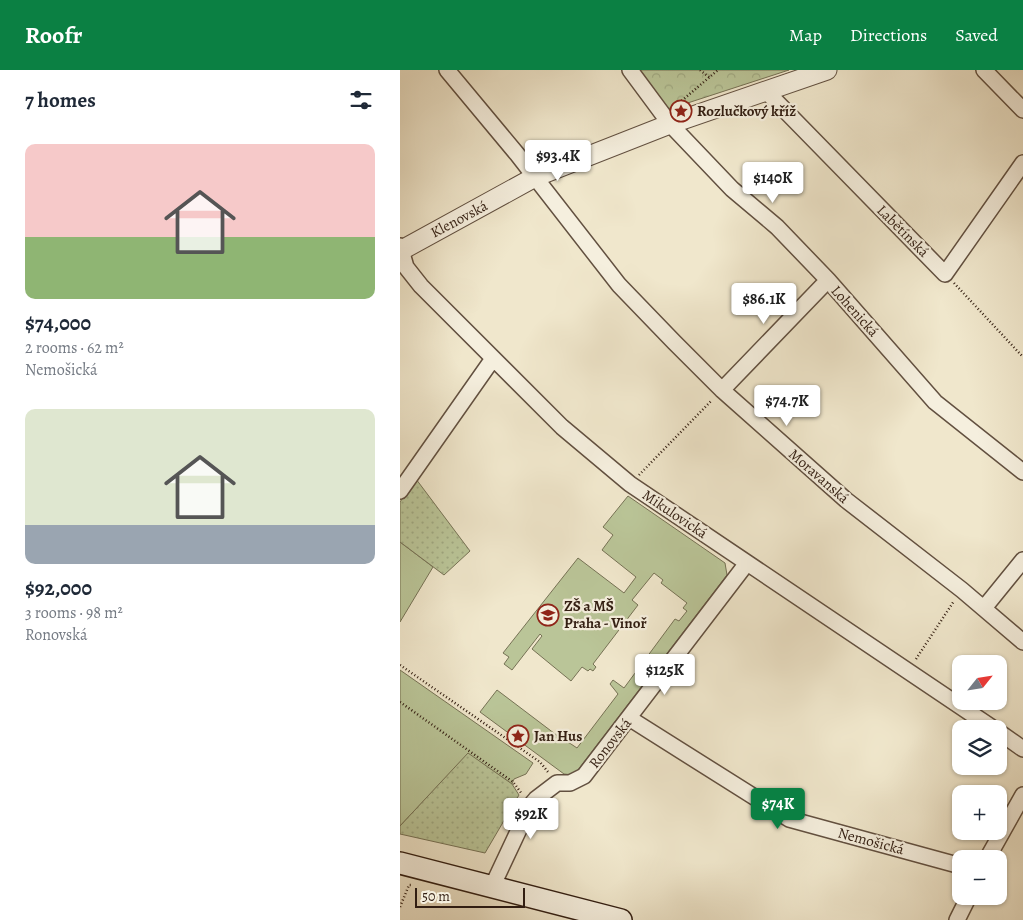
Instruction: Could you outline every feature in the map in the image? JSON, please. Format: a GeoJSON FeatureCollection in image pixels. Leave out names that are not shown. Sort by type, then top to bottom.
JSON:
{"type":"FeatureCollection","features":[{"type":"Feature","properties":{"kind":"main road"},"geometry":{"type":"LineString","coordinates":[[400,863],[621,920]]}},
{"type":"Feature","properties":{"kind":"street","name":"Moravanská"},"geometry":{"type":"LineString","coordinates":[[447,70],[620,285],[722,390],[846,500],[962,590],[1023,642]]}},
{"type":"Feature","properties":{"kind":"street","name":"Lohenická"},"geometry":{"type":"LineString","coordinates":[[630,70],[732,188],[777,227],[828,280],[935,402],[1023,472]]}},
{"type":"Feature","properties":{"kind":"street","name":"Klenovská"},"geometry":{"type":"LineString","coordinates":[[401,249],[535,177],[671,116],[766,91],[826,70]]}},
{"type":"Feature","properties":{"kind":"street"},"geometry":{"type":"LineString","coordinates":[[984,70],[1023,110]]}},
{"type":"Feature","properties":{"kind":"street","name":"Labětínská"},"geometry":{"type":"LineString","coordinates":[[766,91],[945,274]]}},
{"type":"Feature","properties":{"kind":"street"},"geometry":{"type":"LineString","coordinates":[[945,274],[1023,163]]}},
{"type":"Feature","properties":{"kind":"street","name":"Mikulovická"},"geometry":{"type":"LineString","coordinates":[[401,249],[406,268],[414,279],[492,360],[562,427],[630,484],[981,720]]}},
{"type":"Feature","properties":{"kind":"street"},"geometry":{"type":"LineString","coordinates":[[722,390],[828,280]]}},
{"type":"Feature","properties":{"kind":"street"},"geometry":{"type":"LineString","coordinates":[[400,491],[492,360]]}},
{"type":"Feature","properties":{"kind":"street"},"geometry":{"type":"LineString","coordinates":[[984,608],[1023,560]]}},
{"type":"Feature","properties":{"kind":"street","name":"Ronovská"},"geometry":{"type":"LineString","coordinates":[[492,887],[530,806],[557,783],[570,782],[584,776],[747,563]]}},
{"type":"Feature","properties":{"kind":"street","name":"Nemošická"},"geometry":{"type":"LineString","coordinates":[[630,718],[789,819],[952,864]]}},
{"type":"Feature","properties":{"kind":"street"},"geometry":{"type":"LineString","coordinates":[[1007,738],[1023,749]]}},
{"type":"Feature","properties":{"kind":"street"},"geometry":{"type":"LineString","coordinates":[[992,850],[1023,795]]}},
{"type":"Feature","properties":{"kind":"street"},"geometry":{"type":"LineString","coordinates":[[958,920],[964,905]]}},
{"type":"Feature","properties":{"kind":"path"},"geometry":{"type":"LineString","coordinates":[[700,70],[710,78]]}},
{"type":"Feature","properties":{"kind":"path"},"geometry":{"type":"LineString","coordinates":[[671,116],[718,70]]}},
{"type":"Feature","properties":{"kind":"path"},"geometry":{"type":"LineString","coordinates":[[945,274],[1023,357]]}},
{"type":"Feature","properties":{"kind":"path"},"geometry":{"type":"LineString","coordinates":[[630,484],[722,390]]}},
{"type":"Feature","properties":{"kind":"path"},"geometry":{"type":"LineString","coordinates":[[908,671],[962,590]]}},
{"type":"Feature","properties":{"kind":"path"},"geometry":{"type":"LineString","coordinates":[[400,665],[540,762],[557,783]]}},
{"type":"Feature","properties":{"kind":"path"},"geometry":{"type":"LineString","coordinates":[[400,702],[513,782],[530,806]]}},
{"type":"Feature","properties":{"kind":"green space"},"geometry":{"type":"Polygon","coordinates":[[[635,70],[789,70],[663,111],[635,70]]]}},
{"type":"Feature","properties":{"kind":"green space"},"geometry":{"type":"Polygon","coordinates":[[[416,479],[470,551],[444,575],[400,542],[400,502],[416,479]]]}},
{"type":"Feature","properties":{"kind":"green space"},"geometry":{"type":"Polygon","coordinates":[[[628,496],[725,563],[727,575],[574,775],[564,774],[480,712],[497,690],[567,743],[577,748],[618,694],[610,684],[613,680],[624,688],[675,619],[679,621],[687,611],[683,608],[687,603],[661,583],[663,580],[654,573],[632,600],[638,605],[593,664],[596,667],[593,671],[590,669],[588,671],[582,667],[571,681],[532,649],[542,636],[540,634],[512,670],[504,664],[509,657],[503,653],[578,558],[624,593],[636,577],[602,550],[613,535],[603,527],[628,496]]]}},
{"type":"Feature","properties":{"kind":"green space"},"geometry":{"type":"Polygon","coordinates":[[[400,542],[433,567],[400,622],[400,542]]]}},
{"type":"Feature","properties":{"kind":"green space"},"geometry":{"type":"Polygon","coordinates":[[[400,670],[533,763],[526,774],[514,779],[512,784],[468,754],[400,826],[400,670]]]}},
{"type":"Feature","properties":{"kind":"green space"},"geometry":{"type":"Polygon","coordinates":[[[468,753],[512,784],[519,795],[485,853],[400,834],[400,826],[468,753]]]}},
{"type":"Feature","properties":{"kind":"place","name":"Rozlučkový kříž"},"geometry":{"type":"Point","coordinates":[681,111]}},
{"type":"Feature","properties":{"kind":"place","name":"ZŠ a MŠ Praha - Vinoř"},"geometry":{"type":"Point","coordinates":[548,615]}},
{"type":"Feature","properties":{"kind":"place","name":"Jan Hus"},"geometry":{"type":"Point","coordinates":[518,736]}}]}
